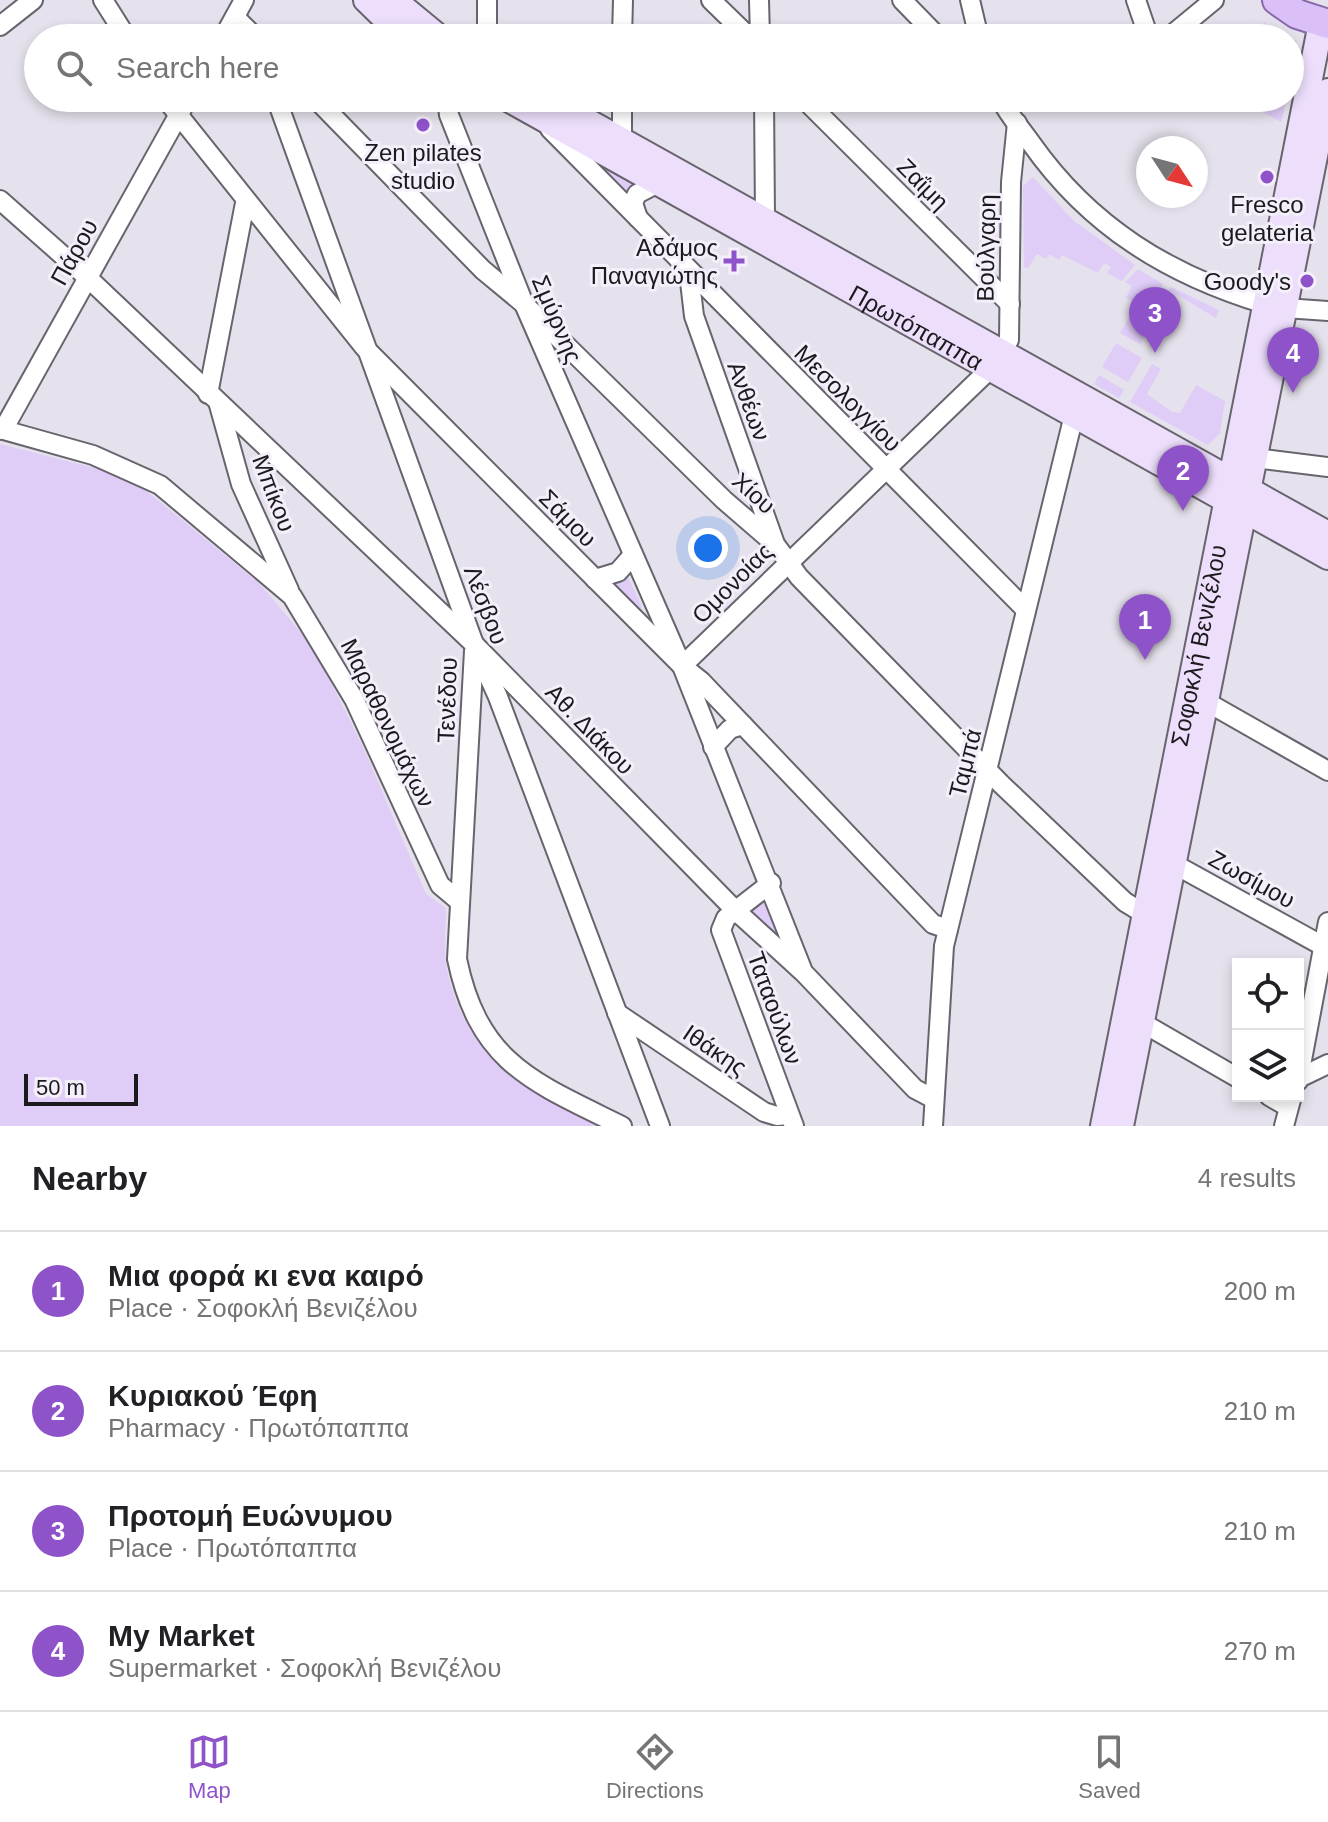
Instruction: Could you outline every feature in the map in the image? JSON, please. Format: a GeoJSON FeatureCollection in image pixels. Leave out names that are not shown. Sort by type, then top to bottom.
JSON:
{"type":"FeatureCollection","features":[{"type":"Feature","properties":{"kind":"main road"},"geometry":{"type":"LineString","coordinates":[[1277,0],[1324,24]]}},
{"type":"Feature","properties":{"kind":"street"},"geometry":{"type":"LineString","coordinates":[[0,26],[33,0]]}},
{"type":"Feature","properties":{"kind":"street"},"geometry":{"type":"LineString","coordinates":[[103,0],[118,24]]}},
{"type":"Feature","properties":{"kind":"street"},"geometry":{"type":"LineString","coordinates":[[366,0],[391,24]]}},
{"type":"Feature","properties":{"kind":"street"},"geometry":{"type":"LineString","coordinates":[[394,0],[423,24]]}},
{"type":"Feature","properties":{"kind":"street"},"geometry":{"type":"LineString","coordinates":[[487,0],[487,24]]}},
{"type":"Feature","properties":{"kind":"street"},"geometry":{"type":"LineString","coordinates":[[622,24],[623,0]]}},
{"type":"Feature","properties":{"kind":"street"},"geometry":{"type":"LineString","coordinates":[[711,0],[736,24]]}},
{"type":"Feature","properties":{"kind":"street"},"geometry":{"type":"LineString","coordinates":[[759,0],[760,24]]}},
{"type":"Feature","properties":{"kind":"street"},"geometry":{"type":"LineString","coordinates":[[902,0],[925,24]]}},
{"type":"Feature","properties":{"kind":"street"},"geometry":{"type":"LineString","coordinates":[[970,0],[972,24]]}},
{"type":"Feature","properties":{"kind":"street"},"geometry":{"type":"LineString","coordinates":[[1136,0],[1144,24]]}},
{"type":"Feature","properties":{"kind":"street"},"geometry":{"type":"LineString","coordinates":[[1185,24],[1214,0]]}},
{"type":"Feature","properties":{"kind":"street","name":"Σοφοκλή Βενιζέλου"},"geometry":{"type":"LineString","coordinates":[[1103,1126],[1165,859],[1275,306],[1324,24]]}},
{"type":"Feature","properties":{"kind":"street","name":"Σοφοκλή Βενιζέλου"},"geometry":{"type":"LineString","coordinates":[[1165,859],[1205,701],[1238,494],[1255,458],[1275,306],[1322,148],[1328,91]]}},
{"type":"Feature","properties":{"kind":"street","name":"Σάμου"},"geometry":{"type":"LineString","coordinates":[[175,112],[364,347],[682,666],[701,681],[933,924],[948,929]]}},
{"type":"Feature","properties":{"kind":"street","name":"Πάρου"},"geometry":{"type":"LineString","coordinates":[[1,429],[181,112]]}},
{"type":"Feature","properties":{"kind":"street","name":"Λέσβου"},"geometry":{"type":"LineString","coordinates":[[281,112],[474,644],[498,697],[660,1126]]}},
{"type":"Feature","properties":{"kind":"street","name":"Χίου"},"geometry":{"type":"LineString","coordinates":[[329,112],[483,270],[524,304],[724,500],[775,544],[988,769],[1125,902],[1153,914]]}},
{"type":"Feature","properties":{"kind":"street","name":"Σμύρνης"},"geometry":{"type":"LineString","coordinates":[[449,112],[524,304],[682,666],[771,883],[803,972]]}},
{"type":"Feature","properties":{"kind":"street","name":"Μεσολογγίου"},"geometry":{"type":"LineString","coordinates":[[545,112],[689,273],[1026,610]]}},
{"type":"Feature","properties":{"kind":"street","name":"Πρωτόπαππα"},"geometry":{"type":"LineString","coordinates":[[549,112],[658,183],[996,360],[1238,494],[1328,557]]}},
{"type":"Feature","properties":{"kind":"street","name":"Πρωτόπαππα"},"geometry":{"type":"LineString","coordinates":[[553,112],[622,140],[765,218],[996,360],[1074,415],[1328,534]]}},
{"type":"Feature","properties":{"kind":"street"},"geometry":{"type":"LineString","coordinates":[[622,112],[622,140]]}},
{"type":"Feature","properties":{"kind":"street"},"geometry":{"type":"LineString","coordinates":[[764,112],[765,218]]}},
{"type":"Feature","properties":{"kind":"street","name":"Ζαΐμη"},"geometry":{"type":"LineString","coordinates":[[817,112],[1010,304]]}},
{"type":"Feature","properties":{"kind":"street"},"geometry":{"type":"LineString","coordinates":[[1010,112],[1050,169],[1088,211],[1170,269],[1216,290],[1275,306],[1328,311]]}},
{"type":"Feature","properties":{"kind":"street","name":"Βούλγαρη"},"geometry":{"type":"LineString","coordinates":[[996,360],[1009,340],[1011,182],[1017,123]]}},
{"type":"Feature","properties":{"kind":"street"},"geometry":{"type":"LineString","coordinates":[[638,218],[633,203],[637,194],[658,183]]}},
{"type":"Feature","properties":{"kind":"street","name":"Αθ. Διάκου"},"geometry":{"type":"LineString","coordinates":[[0,200],[87,277],[474,644],[735,910],[803,972],[915,1089],[934,1099]]}},
{"type":"Feature","properties":{"kind":"street","name":"Μπίκου"},"geometry":{"type":"LineString","coordinates":[[245,203],[214,399],[241,484],[292,596]]}},
{"type":"Feature","properties":{"kind":"street","name":"Ανθέων"},"geometry":{"type":"LineString","coordinates":[[689,273],[694,316],[775,544]]}},
{"type":"Feature","properties":{"kind":"street","name":"Ομονοίας"},"geometry":{"type":"LineString","coordinates":[[682,666],[996,360]]}},
{"type":"Feature","properties":{"kind":"street","name":"Ταμπά"},"geometry":{"type":"LineString","coordinates":[[933,1126],[944,946],[1074,415]]}},
{"type":"Feature","properties":{"kind":"street","name":"Μαραθονομάχων"},"geometry":{"type":"LineString","coordinates":[[1,429],[93,455],[160,485],[292,596],[354,699],[440,885],[459,901]]}},
{"type":"Feature","properties":{"kind":"street"},"geometry":{"type":"LineString","coordinates":[[1255,458],[1328,467]]}},
{"type":"Feature","properties":{"kind":"street"},"geometry":{"type":"LineString","coordinates":[[595,579],[618,572],[632,556]]}},
{"type":"Feature","properties":{"kind":"street","name":"Τενέδου"},"geometry":{"type":"LineString","coordinates":[[459,901],[474,644]]}},
{"type":"Feature","properties":{"kind":"street"},"geometry":{"type":"LineString","coordinates":[[1205,701],[1328,771]]}},
{"type":"Feature","properties":{"kind":"street"},"geometry":{"type":"LineString","coordinates":[[713,747],[730,729],[743,725]]}},
{"type":"Feature","properties":{"kind":"street","name":"Ζωσίμου"},"geometry":{"type":"LineString","coordinates":[[1165,859],[1323,946]]}},
{"type":"Feature","properties":{"kind":"street"},"geometry":{"type":"LineString","coordinates":[[735,910],[771,883]]}},
{"type":"Feature","properties":{"kind":"street"},"geometry":{"type":"LineString","coordinates":[[459,901],[457,959],[466,999],[482,1032],[502,1055],[524,1071],[622,1126]]}},
{"type":"Feature","properties":{"kind":"street","name":"Ταταούλων"},"geometry":{"type":"LineString","coordinates":[[735,910],[726,918],[721,930],[792,1120]]}},
{"type":"Feature","properties":{"kind":"street","name":"Σοφοκλή Βενιζέλου"},"geometry":{"type":"LineString","coordinates":[[1121,1126],[1141,1022],[1153,914]]}},
{"type":"Feature","properties":{"kind":"street"},"geometry":{"type":"LineString","coordinates":[[1304,1051],[1328,922]]}},
{"type":"Feature","properties":{"kind":"street","name":"Ιθάκης"},"geometry":{"type":"LineString","coordinates":[[617,1013],[764,1112],[792,1120]]}},
{"type":"Feature","properties":{"kind":"street"},"geometry":{"type":"LineString","coordinates":[[1141,1022],[1232,1075]]}},
{"type":"Feature","properties":{"kind":"street"},"geometry":{"type":"LineString","coordinates":[[1304,1076],[1328,1064]]}},
{"type":"Feature","properties":{"kind":"street"},"geometry":{"type":"LineString","coordinates":[[1284,1126],[1290,1102]]}},
{"type":"Feature","properties":{"kind":"shaded area"},"geometry":{"type":"Polygon","coordinates":[[[1262,112],[1284,112],[1281,122],[1262,112]]]}},
{"type":"Feature","properties":{"kind":"shaded area"},"geometry":{"type":"Polygon","coordinates":[[[591,158],[637,185],[627,198],[591,158]]]}},
{"type":"Feature","properties":{"kind":"shaded area"},"geometry":{"type":"Polygon","coordinates":[[[1033,177],[1074,221],[1135,265],[1122,281],[1107,273],[1111,267],[1104,263],[1098,273],[1062,255],[1059,260],[1049,254],[1046,259],[1037,254],[1028,268],[1024,267],[1023,186],[1033,177]]]}},
{"type":"Feature","properties":{"kind":"shaded area"},"geometry":{"type":"Polygon","coordinates":[[[1138,269],[1163,284],[1141,331],[1145,335],[1140,344],[1120,333],[1137,304],[1126,298],[1132,286],[1125,282],[1138,269]]]}},
{"type":"Feature","properties":{"kind":"shaded area"},"geometry":{"type":"Polygon","coordinates":[[[1171,287],[1219,310],[1216,318],[1169,290],[1171,287]]]}},
{"type":"Feature","properties":{"kind":"shaded area"},"geometry":{"type":"Polygon","coordinates":[[[1116,343],[1142,358],[1128,382],[1102,367],[1116,343]]]}},
{"type":"Feature","properties":{"kind":"shaded area"},"geometry":{"type":"Polygon","coordinates":[[[1152,364],[1161,369],[1147,394],[1172,412],[1180,413],[1196,385],[1225,401],[1220,433],[1208,445],[1130,402],[1152,364]]]}},
{"type":"Feature","properties":{"kind":"shaded area"},"geometry":{"type":"Polygon","coordinates":[[[1099,375],[1124,390],[1119,398],[1094,384],[1099,375]]]}},
{"type":"Feature","properties":{"kind":"shaded area"},"geometry":{"type":"Polygon","coordinates":[[[0,444],[110,472],[142,487],[260,584],[314,648],[363,747],[426,894],[446,908],[447,970],[456,1001],[469,1028],[505,1069],[528,1086],[608,1126],[0,1126],[0,444]]]}},
{"type":"Feature","properties":{"kind":"shaded area"},"geometry":{"type":"Polygon","coordinates":[[[627,575],[642,607],[641,609],[614,585],[627,575]]]}},
{"type":"Feature","properties":{"kind":"shaded area"},"geometry":{"type":"Polygon","coordinates":[[[763,899],[778,931],[774,934],[750,909],[763,899]]]}},
{"type":"Feature","properties":{"kind":"place","name":"Zen pilates studio"},"geometry":{"type":"Point","coordinates":[423,125]}},
{"type":"Feature","properties":{"kind":"place","name":"Fresco gelateria"},"geometry":{"type":"Point","coordinates":[1267,177]}},
{"type":"Feature","properties":{"kind":"place","name":"Αδάμος Παναγιώτης"},"geometry":{"type":"Point","coordinates":[734,261]}},
{"type":"Feature","properties":{"kind":"place","name":"Goody's"},"geometry":{"type":"Point","coordinates":[1307,281]}},
{"type":"Feature","properties":{"kind":"place","name":"Προτομή Ευώνυμου"},"geometry":{"type":"Point","coordinates":[1155,353]}},
{"type":"Feature","properties":{"kind":"place","name":"My Market"},"geometry":{"type":"Point","coordinates":[1293,393]}},
{"type":"Feature","properties":{"kind":"place","name":"Κυριακού Έφη"},"geometry":{"type":"Point","coordinates":[1183,511]}},
{"type":"Feature","properties":{"kind":"place","name":"Μια φορά κι ενα καιρό"},"geometry":{"type":"Point","coordinates":[1145,660]}}]}
